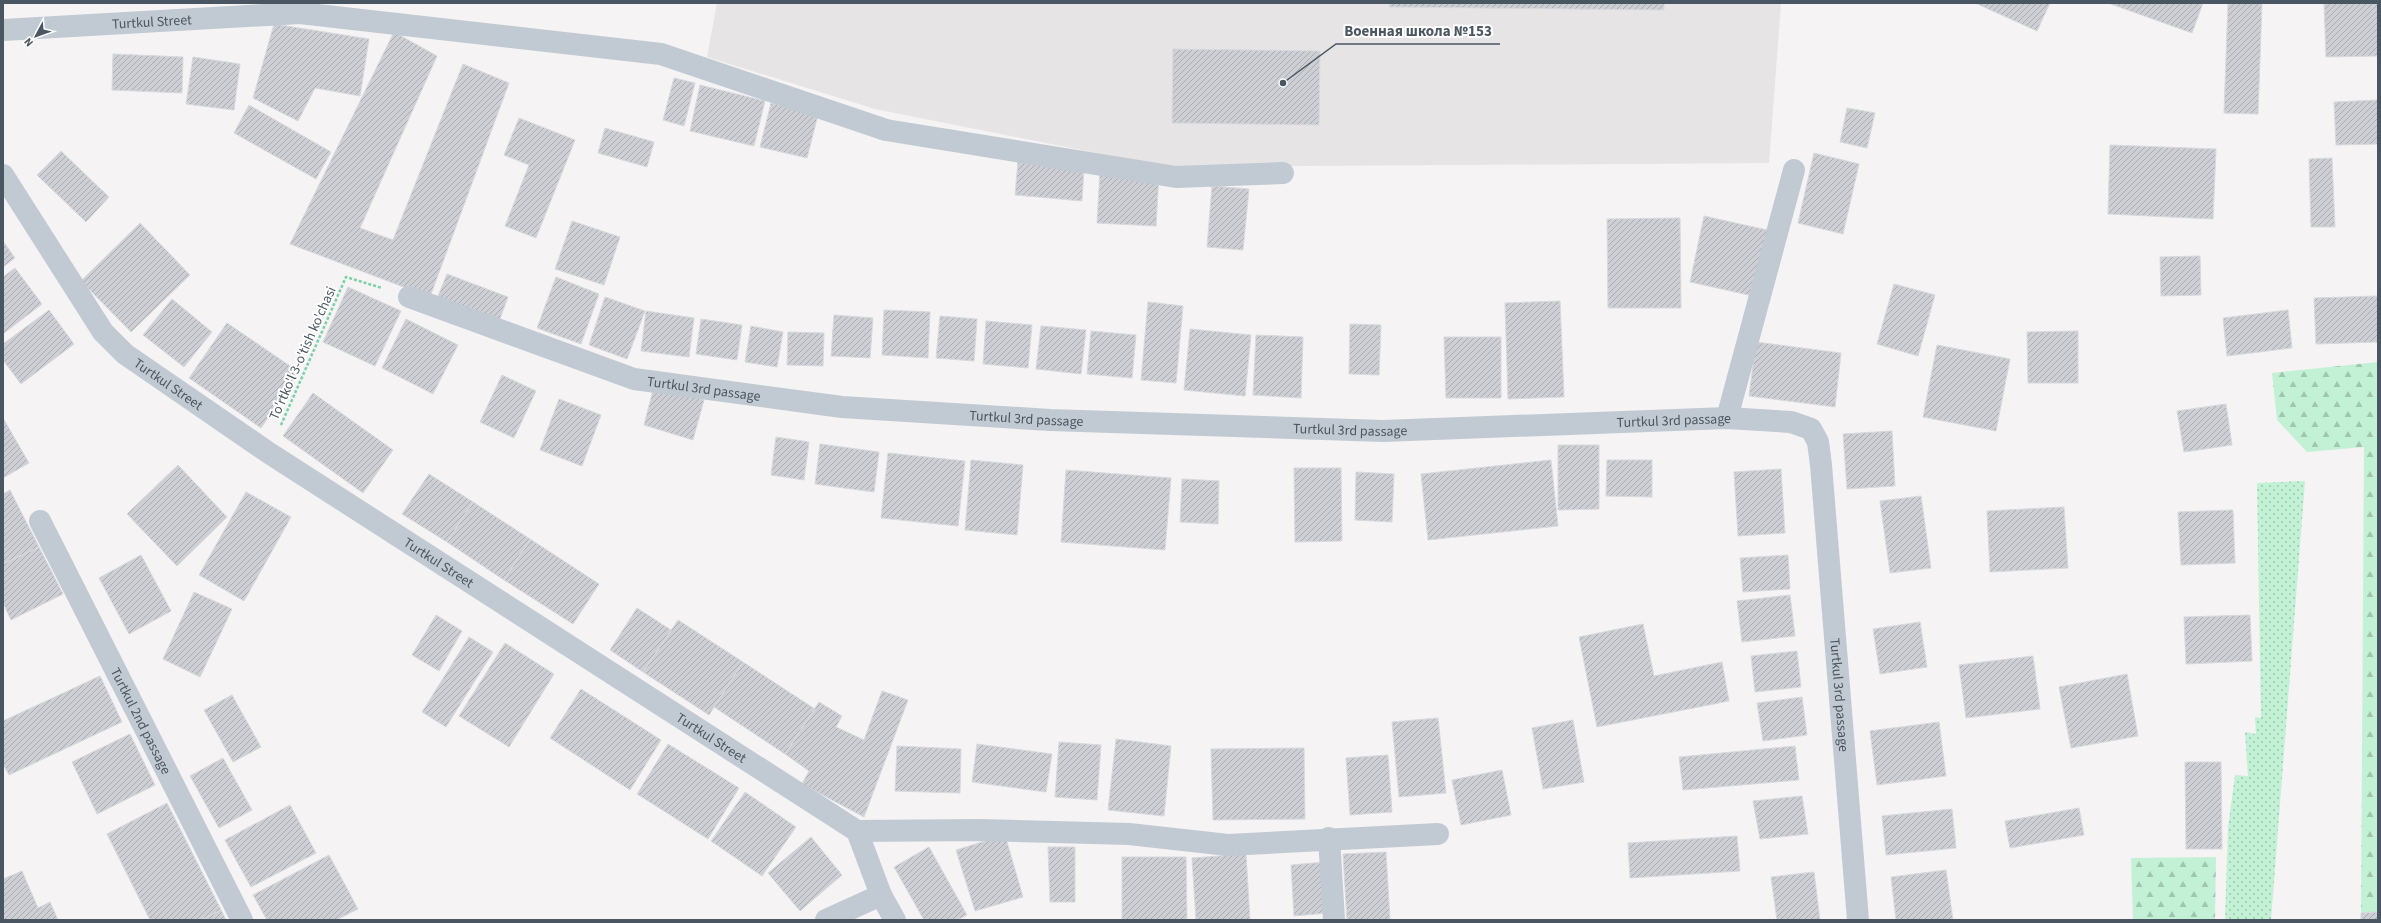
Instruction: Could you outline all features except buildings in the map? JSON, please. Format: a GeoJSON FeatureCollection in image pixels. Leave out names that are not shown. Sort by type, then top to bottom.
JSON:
{"type":"FeatureCollection","features":[{"type":"Feature","properties":{"kind":"street","name":"Turtkul Street"},"geometry":{"type":"LineString","coordinates":[[3,30],[300,8],[661,54],[886,130],[901,133],[1176,177],[1283,173]]}},
{"type":"Feature","properties":{"kind":"street"},"geometry":{"type":"LineString","coordinates":[[1727,418],[1794,170]]}},
{"type":"Feature","properties":{"kind":"street","name":"Turtkul Street"},"geometry":{"type":"LineString","coordinates":[[3,175],[103,332],[125,354],[269,453],[857,831]]}},
{"type":"Feature","properties":{"kind":"street","name":"Turtkul 3rd passage"},"geometry":{"type":"LineString","coordinates":[[409,297],[634,380],[842,407],[1050,420],[1383,432],[1727,418],[1791,422],[1811,429],[1818,442],[1858,920]]}},
{"type":"Feature","properties":{"kind":"street","name":"Turtkul 2nd passage"},"geometry":{"type":"LineString","coordinates":[[40,521],[242,920]]}},
{"type":"Feature","properties":{"kind":"street"},"geometry":{"type":"LineString","coordinates":[[895,920],[881,895],[857,831],[980,830],[1129,834],[1228,845],[1329,838],[1438,834]]}},
{"type":"Feature","properties":{"kind":"street"},"geometry":{"type":"LineString","coordinates":[[1329,838],[1334,920]]}},
{"type":"Feature","properties":{"kind":"street"},"geometry":{"type":"LineString","coordinates":[[826,920],[881,895]]}},
{"type":"Feature","properties":{"kind":"path","name":"To'rtko'l 3-o'tish ko'chasi"},"geometry":{"type":"LineString","coordinates":[[269,453],[346,277],[409,297]]}},
{"type":"Feature","properties":{"kind":"shaded area"},"geometry":{"type":"Polygon","coordinates":[[[717,3],[1781,3],[1769,163],[1167,167],[875,109],[707,57],[717,3]]]}},
{"type":"Feature","properties":{"kind":"green space"},"geometry":{"type":"Polygon","coordinates":[[[2378,362],[2378,920],[2377,912],[2361,913],[2364,447],[2307,452],[2277,420],[2272,373],[2378,362]]]}},
{"type":"Feature","properties":{"kind":"green space"},"geometry":{"type":"Polygon","coordinates":[[[2305,481],[2271,920],[2225,920],[2228,827],[2235,775],[2248,776],[2245,732],[2256,734],[2255,717],[2261,718],[2257,483],[2305,481]]]}},
{"type":"Feature","properties":{"kind":"green space"},"geometry":{"type":"Polygon","coordinates":[[[2216,857],[2215,920],[2133,920],[2131,858],[2216,857]]]}},
{"type":"Feature","properties":{"kind":"place","name":"Военная школа №153"},"geometry":{"type":"Point","coordinates":[1283,83]}}]}
